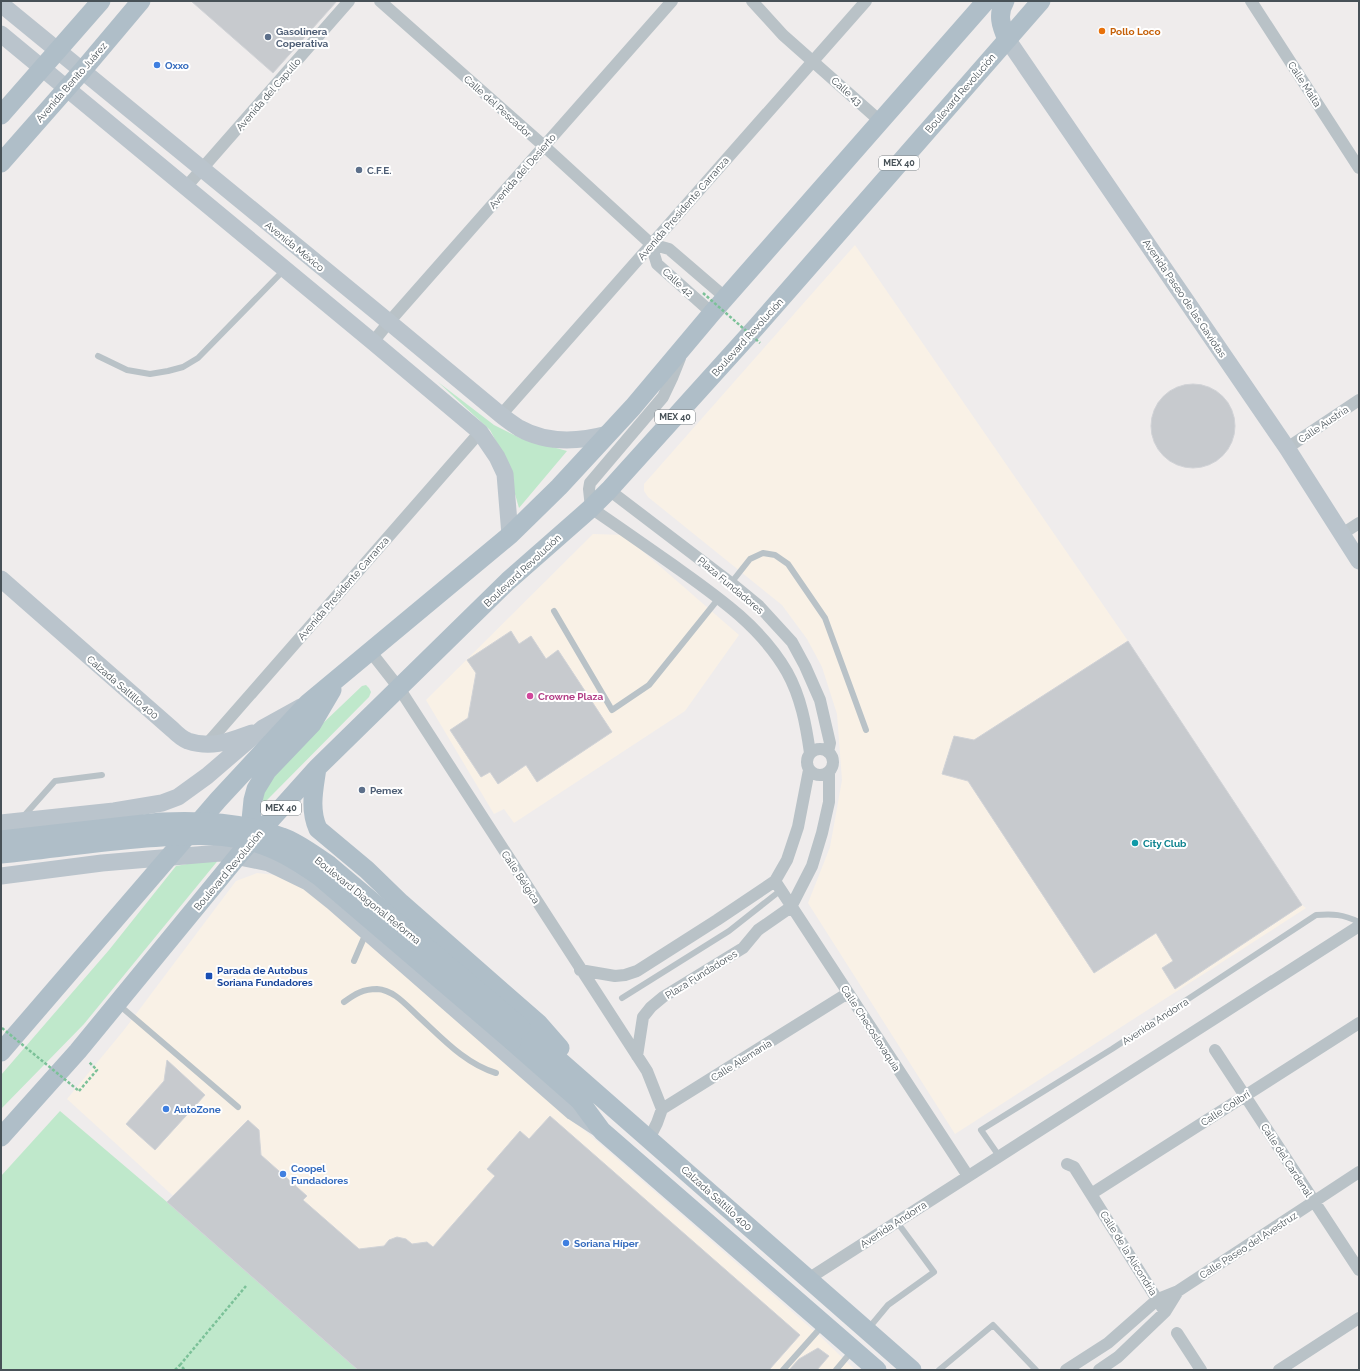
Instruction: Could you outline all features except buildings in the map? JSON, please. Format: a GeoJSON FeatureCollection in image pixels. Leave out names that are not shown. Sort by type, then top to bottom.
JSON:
{"type":"FeatureCollection","features":[{"type":"Feature","properties":{"kind":"main road"},"geometry":{"type":"LineString","coordinates":[[1,115],[101,1]]}},
{"type":"Feature","properties":{"kind":"main road","name":"Avenida Benito Juárez"},"geometry":{"type":"LineString","coordinates":[[1,163],[141,1]]}},
{"type":"Feature","properties":{"kind":"main road"},"geometry":{"type":"LineString","coordinates":[[1,1052],[218,800],[308,703],[510,535],[559,487],[633,407],[712,314],[986,1]]}},
{"type":"Feature","properties":{"kind":"main road"},"geometry":{"type":"LineString","coordinates":[[1004,1],[1000,12],[1000,20],[1007,39]]}},
{"type":"Feature","properties":{"kind":"main road","name":"Boulevard Revolución"},"geometry":{"type":"LineString","coordinates":[[1,1137],[118,1004],[238,856],[317,768],[508,581],[591,508],[609,490],[753,330],[1041,1]]}},
{"type":"Feature","properties":{"kind":"main road"},"geometry":{"type":"LineString","coordinates":[[238,856],[251,820],[253,800],[256,789],[267,771],[312,724],[339,678]]}},
{"type":"Feature","properties":{"kind":"main road"},"geometry":{"type":"LineString","coordinates":[[317,768],[312,804],[314,819],[318,829],[367,870],[401,903],[539,1024],[557,1044],[577,1076]]}},
{"type":"Feature","properties":{"kind":"main road","name":"Boulevard Diagonal Reforma"},"geometry":{"type":"LineString","coordinates":[[1,840],[186,820],[250,827],[282,837],[310,852],[329,865],[517,1034]]}},
{"type":"Feature","properties":{"kind":"main road","name":"Boulevard Diagonal Reforma"},"geometry":{"type":"LineString","coordinates":[[1,854],[119,840],[192,835],[217,836],[244,840],[274,849],[301,864],[320,877],[517,1034]]}},
{"type":"Feature","properties":{"kind":"main road"},"geometry":{"type":"LineString","coordinates":[[308,882],[309,873],[317,859],[332,850],[342,850]]}},
{"type":"Feature","properties":{"kind":"main road"},"geometry":{"type":"LineString","coordinates":[[333,902],[343,902],[359,895],[367,881],[367,870]]}},
{"type":"Feature","properties":{"kind":"main road"},"geometry":{"type":"LineString","coordinates":[[517,1034],[580,1101],[602,1131],[877,1370]]}},
{"type":"Feature","properties":{"kind":"main road","name":"Calzada Saltillo 400"},"geometry":{"type":"LineString","coordinates":[[517,1034],[577,1076],[912,1370]]}},
{"type":"Feature","properties":{"kind":"street","name":"Avenida del Capullo"},"geometry":{"type":"LineString","coordinates":[[186,187],[349,1]]}},
{"type":"Feature","properties":{"kind":"street","name":"Calle del Pescador"},"geometry":{"type":"LineString","coordinates":[[380,1],[544,146],[651,244]]}},
{"type":"Feature","properties":{"kind":"street","name":"Avenida del Desierto"},"geometry":{"type":"LineString","coordinates":[[373,342],[672,1]]}},
{"type":"Feature","properties":{"kind":"street","name":"Calle 43"},"geometry":{"type":"LineString","coordinates":[[752,1],[783,35],[880,121]]}},
{"type":"Feature","properties":{"kind":"street","name":"Avenida Presidente Carranza"},"geometry":{"type":"LineString","coordinates":[[501,416],[866,1]]}},
{"type":"Feature","properties":{"kind":"street","name":"Calle Malta"},"geometry":{"type":"LineString","coordinates":[[1251,1],[1359,168]]}},
{"type":"Feature","properties":{"kind":"street","name":"Avenida México"},"geometry":{"type":"LineString","coordinates":[[1,4],[389,322],[501,416],[520,428],[541,437],[563,441],[586,440],[608,434]]}},
{"type":"Feature","properties":{"kind":"street"},"geometry":{"type":"LineString","coordinates":[[1,34],[480,432],[497,457],[505,474],[510,535]]}},
{"type":"Feature","properties":{"kind":"street","name":"Avenida Paseo de las Gaviotas"},"geometry":{"type":"LineString","coordinates":[[1007,39],[1288,448],[1359,561]]}},
{"type":"Feature","properties":{"kind":"street","name":"Calle 42"},"geometry":{"type":"LineString","coordinates":[[651,244],[669,249],[726,298]]}},
{"type":"Feature","properties":{"kind":"street","name":"Calle 42"},"geometry":{"type":"LineString","coordinates":[[651,244],[657,264],[712,314]]}},
{"type":"Feature","properties":{"kind":"street"},"geometry":{"type":"LineString","coordinates":[[591,508],[589,489],[590,483],[663,397],[685,346]]}},
{"type":"Feature","properties":{"kind":"street","name":"Calle Austria"},"geometry":{"type":"LineString","coordinates":[[1288,448],[1359,400]]}},
{"type":"Feature","properties":{"kind":"street","name":"Avenida Presidente Carranza"},"geometry":{"type":"LineString","coordinates":[[207,744],[480,432]]}},
{"type":"Feature","properties":{"kind":"street","name":"Plaza Fundadores"},"geometry":{"type":"LineString","coordinates":[[609,490],[731,582],[759,606],[792,642],[820,700],[830,743],[828,752]]}},
{"type":"Feature","properties":{"kind":"street","name":"Plaza Fundadores"},"geometry":{"type":"LineString","coordinates":[[591,508],[719,598],[747,622],[770,648],[787,672],[800,705],[805,723],[810,753]]}},
{"type":"Feature","properties":{"kind":"street"},"geometry":{"type":"LineString","coordinates":[[1342,534],[1359,523]]}},
{"type":"Feature","properties":{"kind":"street","name":"Calzada Saltillo 400"},"geometry":{"type":"LineString","coordinates":[[1,579],[173,730],[187,740],[207,744],[225,743],[263,728]]}},
{"type":"Feature","properties":{"kind":"street"},"geometry":{"type":"LineString","coordinates":[[719,598],[731,582]]}},
{"type":"Feature","properties":{"kind":"street","name":"Calle Bélgica"},"geometry":{"type":"LineString","coordinates":[[370,651],[399,688],[580,970],[647,1071],[662,1109]]}},
{"type":"Feature","properties":{"kind":"street"},"geometry":{"type":"LineString","coordinates":[[1,823],[114,811],[162,803],[178,797],[207,776],[263,728],[308,703]]}},
{"type":"Feature","properties":{"kind":"street"},"geometry":{"type":"LineString","coordinates":[[580,970],[615,976],[625,975],[637,971],[717,920],[778,885],[798,827],[809,770],[807,767],[807,759],[810,753],[814,750],[819,749],[828,752],[833,760],[829,772],[816,775],[809,770]]}},
{"type":"Feature","properties":{"kind":"street","name":"Plaza Fundadores"},"geometry":{"type":"LineString","coordinates":[[637,1056],[643,1017],[651,1007],[662,997],[742,948],[758,930],[792,907],[812,866],[822,833],[829,802],[829,772]]}},
{"type":"Feature","properties":{"kind":"street"},"geometry":{"type":"LineString","coordinates":[[102,863],[114,858],[124,848],[127,834],[123,821],[114,811]]}},
{"type":"Feature","properties":{"kind":"street"},"geometry":{"type":"LineString","coordinates":[[1,876],[102,863],[220,853],[269,863],[308,882],[333,902],[573,1112],[602,1131]]}},
{"type":"Feature","properties":{"kind":"street","name":"Calle Checoslovaquia"},"geometry":{"type":"LineString","coordinates":[[778,885],[968,1176]]}},
{"type":"Feature","properties":{"kind":"street","name":"Avenida Andorra"},"geometry":{"type":"LineString","coordinates":[[808,1279],[1359,926]]}},
{"type":"Feature","properties":{"kind":"street","name":"Calle Alemania"},"geometry":{"type":"LineString","coordinates":[[662,1109],[848,993]]}},
{"type":"Feature","properties":{"kind":"street","name":"Calle Colibrí"},"geometry":{"type":"LineString","coordinates":[[1091,1194],[1359,1023]]}},
{"type":"Feature","properties":{"kind":"street","name":"Calle del Cardenal"},"geometry":{"type":"LineString","coordinates":[[1215,1050],[1359,1270]]}},
{"type":"Feature","properties":{"kind":"street"},"geometry":{"type":"LineString","coordinates":[[649,1139],[662,1109]]}},
{"type":"Feature","properties":{"kind":"street","name":"Calle de la Alicondria"},"geometry":{"type":"LineString","coordinates":[[1067,1164],[1074,1167],[1165,1312]]}},
{"type":"Feature","properties":{"kind":"street","name":"Calle Paseo del Avestruz"},"geometry":{"type":"LineString","coordinates":[[1066,1370],[1108,1343],[1158,1299],[1178,1291],[1359,1172]]}},
{"type":"Feature","properties":{"kind":"street","name":"Calle Paseo del Avestruz"},"geometry":{"type":"LineString","coordinates":[[1099,1370],[1118,1357],[1165,1312],[1178,1291]]}},
{"type":"Feature","properties":{"kind":"street"},"geometry":{"type":"LineString","coordinates":[[1279,1370],[1359,1318]]}},
{"type":"Feature","properties":{"kind":"street"},"geometry":{"type":"LineString","coordinates":[[1177,1333],[1201,1370]]}},
{"type":"Feature","properties":{"kind":"lane"},"geometry":{"type":"LineString","coordinates":[[98,356],[127,370],[150,374],[183,367],[198,358],[285,269]]}},
{"type":"Feature","properties":{"kind":"lane"},"geometry":{"type":"LineString","coordinates":[[731,582],[750,559],[763,553],[775,555],[788,564],[825,618],[866,730]]}},
{"type":"Feature","properties":{"kind":"lane"},"geometry":{"type":"LineString","coordinates":[[554,611],[612,710],[649,685],[719,598]]}},
{"type":"Feature","properties":{"kind":"lane"},"geometry":{"type":"LineString","coordinates":[[19,821],[55,781],[102,775]]}},
{"type":"Feature","properties":{"kind":"lane"},"geometry":{"type":"LineString","coordinates":[[622,998],[729,931],[778,885]]}},
{"type":"Feature","properties":{"kind":"lane","name":"Avenida Andorra"},"geometry":{"type":"LineString","coordinates":[[999,1156],[981,1130],[1112,1049],[1316,915],[1334,914],[1348,917],[1359,922]]}},
{"type":"Feature","properties":{"kind":"lane"},"geometry":{"type":"LineString","coordinates":[[354,961],[367,931]]}},
{"type":"Feature","properties":{"kind":"lane"},"geometry":{"type":"LineString","coordinates":[[344,1002],[358,992],[377,989],[394,994],[459,1052],[483,1069],[496,1073]]}},
{"type":"Feature","properties":{"kind":"lane"},"geometry":{"type":"LineString","coordinates":[[118,1004],[238,1107]]}},
{"type":"Feature","properties":{"kind":"lane"},"geometry":{"type":"LineString","coordinates":[[867,1331],[888,1305],[934,1272],[897,1222]]}},
{"type":"Feature","properties":{"kind":"lane"},"geometry":{"type":"LineString","coordinates":[[783,1370],[824,1323]]}},
{"type":"Feature","properties":{"kind":"lane"},"geometry":{"type":"LineString","coordinates":[[939,1370],[993,1325],[1036,1370]]}},
{"type":"Feature","properties":{"kind":"lane"},"geometry":{"type":"LineString","coordinates":[[836,1370],[853,1349]]}},
{"type":"Feature","properties":{"kind":"path"},"geometry":{"type":"LineString","coordinates":[[703,293],[760,343]]}},
{"type":"Feature","properties":{"kind":"path"},"geometry":{"type":"LineString","coordinates":[[2,1028],[78,1092],[97,1070]]}},
{"type":"Feature","properties":{"kind":"path"},"geometry":{"type":"LineString","coordinates":[[175,1370],[246,1286]]}},
{"type":"Feature","properties":{"kind":"path"},"geometry":{"type":"LineString","coordinates":[[180,1365],[185,1370]]}},
{"type":"Feature","properties":{"kind":"shaded area","name":"City Club"},"geometry":{"type":"Polygon","coordinates":[[[855,245],[1128,641],[1302,905],[1306,908],[955,1134],[808,903],[830,847],[842,780],[837,714],[822,667],[807,639],[782,605],[648,497],[644,491],[644,484],[855,245]]]}},
{"type":"Feature","properties":{"kind":"shaded area"},"geometry":{"type":"Polygon","coordinates":[[[593,534],[624,535],[739,635],[685,711],[514,823],[504,809],[494,814],[426,700],[593,534]]]}},
{"type":"Feature","properties":{"kind":"shaded area"},"geometry":{"type":"Polygon","coordinates":[[[257,873],[285,876],[313,893],[821,1337],[855,1370],[364,1370],[67,1099],[124,1030],[236,881],[257,873]]]}},
{"type":"Feature","properties":{"kind":"green space"},"geometry":{"type":"Polygon","coordinates":[[[438,382],[494,425],[520,438],[567,451],[519,508],[504,456],[490,430],[438,382]]]}},
{"type":"Feature","properties":{"kind":"green space"},"geometry":{"type":"Polygon","coordinates":[[[366,685],[371,692],[369,697],[266,801],[262,802],[261,794],[277,767],[362,686],[366,685]]]}},
{"type":"Feature","properties":{"kind":"green space"},"geometry":{"type":"Polygon","coordinates":[[[220,858],[84,1024],[1,1109],[1,1075],[109,950],[176,866],[220,858]]]}},
{"type":"Feature","properties":{"kind":"green space"},"geometry":{"type":"Polygon","coordinates":[[[60,1111],[167,1202],[358,1370],[1,1370],[1,1176],[60,1111]]]}},
{"type":"Feature","properties":{"kind":"place","name":"Pollo Loco"},"geometry":{"type":"Point","coordinates":[1102,31]}},
{"type":"Feature","properties":{"kind":"place","name":"Gasolinera Coperativa"},"geometry":{"type":"Point","coordinates":[268,37]}},
{"type":"Feature","properties":{"kind":"place","name":"Oxxo"},"geometry":{"type":"Point","coordinates":[157,65]}},
{"type":"Feature","properties":{"kind":"place","name":"C.F.E."},"geometry":{"type":"Point","coordinates":[359,170]}},
{"type":"Feature","properties":{"kind":"place","name":"Crowne Plaza"},"geometry":{"type":"Point","coordinates":[530,696]}},
{"type":"Feature","properties":{"kind":"place","name":"Pemex"},"geometry":{"type":"Point","coordinates":[362,790]}},
{"type":"Feature","properties":{"kind":"place","name":"City Club"},"geometry":{"type":"Point","coordinates":[1135,843]}},
{"type":"Feature","properties":{"kind":"place","name":"Parada de Autobus Soriana Fundadores"},"geometry":{"type":"Point","coordinates":[209,976]}},
{"type":"Feature","properties":{"kind":"place","name":"AutoZone"},"geometry":{"type":"Point","coordinates":[166,1109]}},
{"type":"Feature","properties":{"kind":"place","name":"Coopel Fundadores"},"geometry":{"type":"Point","coordinates":[283,1174]}},
{"type":"Feature","properties":{"kind":"place","name":"Soriana Híper"},"geometry":{"type":"Point","coordinates":[566,1243]}}]}
